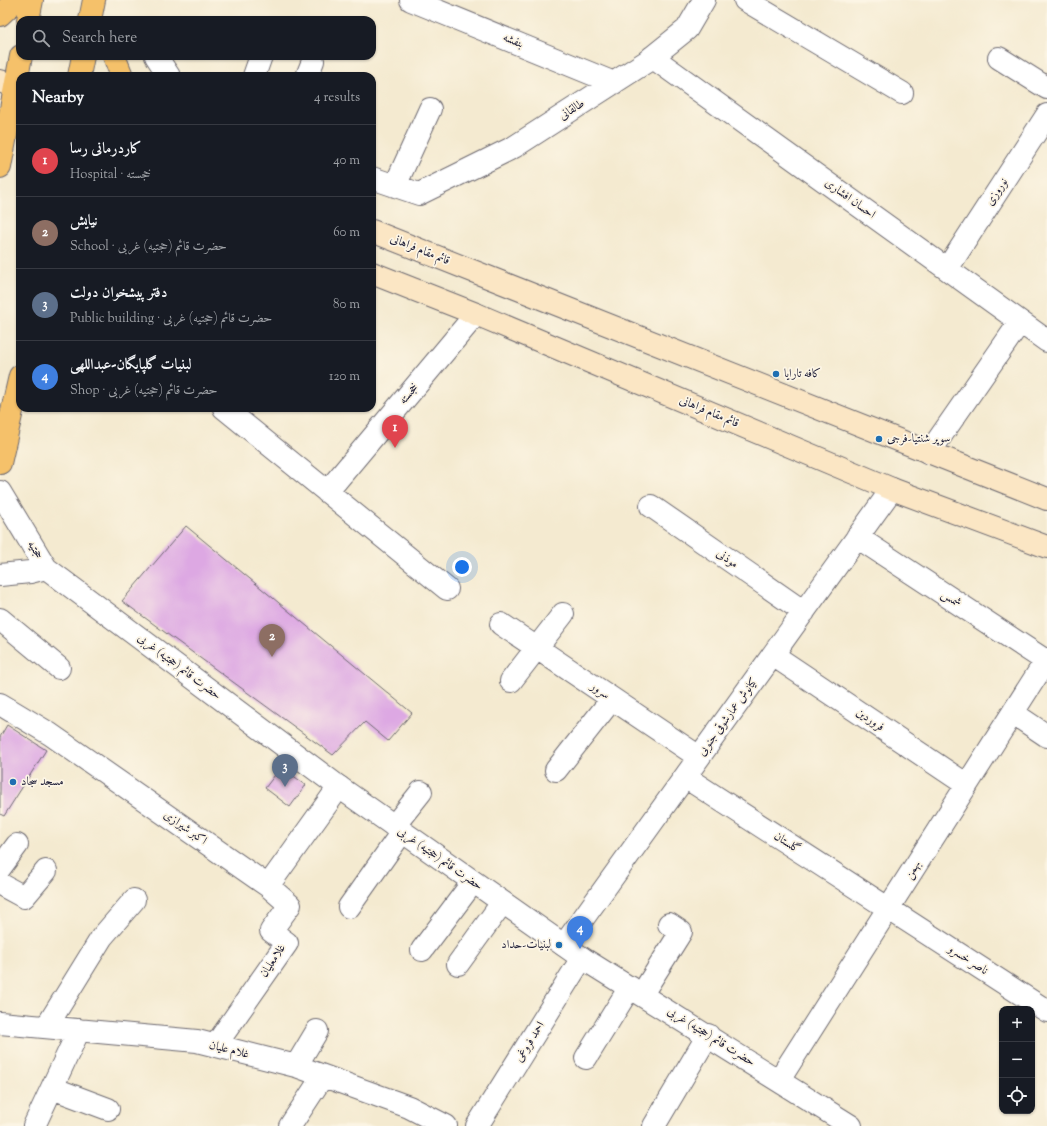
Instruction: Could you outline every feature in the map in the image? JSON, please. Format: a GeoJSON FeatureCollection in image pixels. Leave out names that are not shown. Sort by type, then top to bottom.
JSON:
{"type":"FeatureCollection","features":[{"type":"Feature","properties":{"kind":"main road"},"geometry":{"type":"LineString","coordinates":[[0,15],[16,0]]}},
{"type":"Feature","properties":{"kind":"main road"},"geometry":{"type":"LineString","coordinates":[[29,16],[32,0]]}},
{"type":"Feature","properties":{"kind":"main road"},"geometry":{"type":"LineString","coordinates":[[91,16],[94,0]]}},
{"type":"Feature","properties":{"kind":"main road"},"geometry":{"type":"LineString","coordinates":[[102,0],[104,16]]}},
{"type":"Feature","properties":{"kind":"main road"},"geometry":{"type":"LineString","coordinates":[[16,72],[20,60]]}},
{"type":"Feature","properties":{"kind":"main road"},"geometry":{"type":"LineString","coordinates":[[80,72],[82,60]]}},
{"type":"Feature","properties":{"kind":"main road"},"geometry":{"type":"LineString","coordinates":[[116,60],[120,72]]}},
{"type":"Feature","properties":{"kind":"main road"},"geometry":{"type":"LineString","coordinates":[[0,167],[9,126],[12,86],[16,73]]}},
{"type":"Feature","properties":{"kind":"main road","name":"قائم مقام فراهانی"},"geometry":{"type":"LineString","coordinates":[[376,233],[1047,499]]}},
{"type":"Feature","properties":{"kind":"main road","name":"قائم مقام فراهانی"},"geometry":{"type":"LineString","coordinates":[[376,275],[476,314],[892,489],[1047,547]]}},
{"type":"Feature","properties":{"kind":"main road"},"geometry":{"type":"LineString","coordinates":[[0,464],[16,394]]}},
{"type":"Feature","properties":{"kind":"street","name":"طالقانی"},"geometry":{"type":"LineString","coordinates":[[395,186],[419,194],[514,147],[652,57],[687,29],[704,0]]}},
{"type":"Feature","properties":{"kind":"street"},"geometry":{"type":"LineString","coordinates":[[745,0],[902,93]]}},
{"type":"Feature","properties":{"kind":"street","name":"بنفشه"},"geometry":{"type":"LineString","coordinates":[[418,1],[614,83]]}},
{"type":"Feature","properties":{"kind":"street","name":"احسان افشاری"},"geometry":{"type":"LineString","coordinates":[[652,57],[1047,342]]}},
{"type":"Feature","properties":{"kind":"street"},"geometry":{"type":"LineString","coordinates":[[999,58],[1047,88]]}},
{"type":"Feature","properties":{"kind":"street"},"geometry":{"type":"LineString","coordinates":[[159,60],[166,72]]}},
{"type":"Feature","properties":{"kind":"street"},"geometry":{"type":"LineString","coordinates":[[255,72],[260,60]]}},
{"type":"Feature","properties":{"kind":"street"},"geometry":{"type":"LineString","coordinates":[[376,179],[395,186],[430,109]]}},
{"type":"Feature","properties":{"kind":"street","name":"نوروزی"},"geometry":{"type":"LineString","coordinates":[[947,269],[1047,115]]}},
{"type":"Feature","properties":{"kind":"street","name":"خجسته"},"geometry":{"type":"LineString","coordinates":[[328,492],[476,314]]}},
{"type":"Feature","properties":{"kind":"street"},"geometry":{"type":"LineString","coordinates":[[929,453],[1020,322]]}},
{"type":"Feature","properties":{"kind":"street"},"geometry":{"type":"LineString","coordinates":[[229,412],[447,589]]}},
{"type":"Feature","properties":{"kind":"street","name":"کیانوش عمارشوقی جنوبی"},"geometry":{"type":"LineString","coordinates":[[564,945],[892,489]]}},
{"type":"Feature","properties":{"kind":"street","name":"حجتیه"},"geometry":{"type":"LineString","coordinates":[[0,492],[46,568],[30,572],[0,575]]}},
{"type":"Feature","properties":{"kind":"street","name":"موذنی"},"geometry":{"type":"LineString","coordinates":[[651,506],[804,612]]}},
{"type":"Feature","properties":{"kind":"street","name":"شمس"},"geometry":{"type":"LineString","coordinates":[[857,537],[1046,660]]}},
{"type":"Feature","properties":{"kind":"street","name":"حضرت قائم (حجتیه) غربی"},"geometry":{"type":"LineString","coordinates":[[46,568],[339,787],[502,903],[582,958],[779,1080],[845,1124]]}},
{"type":"Feature","properties":{"kind":"street"},"geometry":{"type":"LineString","coordinates":[[511,681],[563,614]]}},
{"type":"Feature","properties":{"kind":"street"},"geometry":{"type":"LineString","coordinates":[[0,619],[59,668]]}},
{"type":"Feature","properties":{"kind":"street","name":"سرور"},"geometry":{"type":"LineString","coordinates":[[501,624],[699,757]]}},
{"type":"Feature","properties":{"kind":"street","name":"فروردین"},"geometry":{"type":"LineString","coordinates":[[773,655],[967,785]]}},
{"type":"Feature","properties":{"kind":"street","name":"بهمن"},"geometry":{"type":"LineString","coordinates":[[779,1080],[1046,660]]}},
{"type":"Feature","properties":{"kind":"street"},"geometry":{"type":"LineString","coordinates":[[556,770],[612,699]]}},
{"type":"Feature","properties":{"kind":"street","name":"اکبر شیرازی"},"geometry":{"type":"LineString","coordinates":[[0,704],[50,734],[268,886]]}},
{"type":"Feature","properties":{"kind":"street"},"geometry":{"type":"LineString","coordinates":[[1012,713],[1047,736]]}},
{"type":"Feature","properties":{"kind":"street","name":"گلستان"},"geometry":{"type":"LineString","coordinates":[[685,777],[888,909]]}},
{"type":"Feature","properties":{"kind":"street"},"geometry":{"type":"LineString","coordinates":[[268,886],[339,787]]}},
{"type":"Feature","properties":{"kind":"street"},"geometry":{"type":"LineString","coordinates":[[349,907],[421,792]]}},
{"type":"Feature","properties":{"kind":"street"},"geometry":{"type":"LineString","coordinates":[[0,868],[17,845]]}},
{"type":"Feature","properties":{"kind":"street"},"geometry":{"type":"LineString","coordinates":[[0,884],[24,897],[46,871]]}},
{"type":"Feature","properties":{"kind":"street"},"geometry":{"type":"LineString","coordinates":[[422,950],[473,882]]}},
{"type":"Feature","properties":{"kind":"street","name":"غلامعلیان"},"geometry":{"type":"LineString","coordinates":[[215,1046],[287,942],[270,931],[290,905],[268,886]]}},
{"type":"Feature","properties":{"kind":"street"},"geometry":{"type":"LineString","coordinates":[[47,1026],[102,937],[134,900]]}},
{"type":"Feature","properties":{"kind":"street"},"geometry":{"type":"LineString","coordinates":[[458,964],[502,903]]}},
{"type":"Feature","properties":{"kind":"street","name":"ناصر خسرو"},"geometry":{"type":"LineString","coordinates":[[888,909],[1047,1011]]}},
{"type":"Feature","properties":{"kind":"street"},"geometry":{"type":"LineString","coordinates":[[586,1058],[681,932],[669,924]]}},
{"type":"Feature","properties":{"kind":"street","name":"احمد فروغی"},"geometry":{"type":"LineString","coordinates":[[477,1126],[582,958]]}},
{"type":"Feature","properties":{"kind":"street","name":"غلام علیان"},"geometry":{"type":"LineString","coordinates":[[0,1023],[47,1026],[197,1041],[296,1066],[409,1107],[446,1126]]}},
{"type":"Feature","properties":{"kind":"street"},"geometry":{"type":"LineString","coordinates":[[34,1126],[79,1030]]}},
{"type":"Feature","properties":{"kind":"street"},"geometry":{"type":"LineString","coordinates":[[296,1066],[317,1032]]}},
{"type":"Feature","properties":{"kind":"street"},"geometry":{"type":"LineString","coordinates":[[654,1126],[708,1036]]}},
{"type":"Feature","properties":{"kind":"street"},"geometry":{"type":"LineString","coordinates":[[290,1126],[323,1076]]}},
{"type":"Feature","properties":{"kind":"street"},"geometry":{"type":"LineString","coordinates":[[52,1088],[108,1109]]}},
{"type":"Feature","properties":{"kind":"building"},"geometry":{"type":"Polygon","coordinates":[[[186,526],[412,713],[388,741],[365,722],[333,755],[122,601],[186,526]]]}},
{"type":"Feature","properties":{"kind":"building","name":"مسجد سجاد"},"geometry":{"type":"Polygon","coordinates":[[[7,725],[46,750],[4,816],[0,814],[0,737],[7,725]]]}},
{"type":"Feature","properties":{"kind":"building"},"geometry":{"type":"Polygon","coordinates":[[[281,767],[306,785],[290,807],[265,788],[281,767]]]}},
{"type":"Feature","properties":{"kind":"place","name":"کافه تارایا"},"geometry":{"type":"Point","coordinates":[776,374]}},
{"type":"Feature","properties":{"kind":"place","name":"سوپر شنتیا-فرجی"},"geometry":{"type":"Point","coordinates":[879,439]}},
{"type":"Feature","properties":{"kind":"place","name":"کاردرمانی رسا"},"geometry":{"type":"Point","coordinates":[395,448]}},
{"type":"Feature","properties":{"kind":"place","name":"نیایش"},"geometry":{"type":"Point","coordinates":[272,657]}},
{"type":"Feature","properties":{"kind":"place","name":"مسجد سجاد"},"geometry":{"type":"Point","coordinates":[13,782]}},
{"type":"Feature","properties":{"kind":"place","name":"دفتر پیشخوان دولت"},"geometry":{"type":"Point","coordinates":[285,787]}},
{"type":"Feature","properties":{"kind":"place","name":"لبنیات-حداد"},"geometry":{"type":"Point","coordinates":[559,945]}},
{"type":"Feature","properties":{"kind":"place","name":"لبنیات گلپایگان-عبداللهی"},"geometry":{"type":"Point","coordinates":[580,949]}}]}
